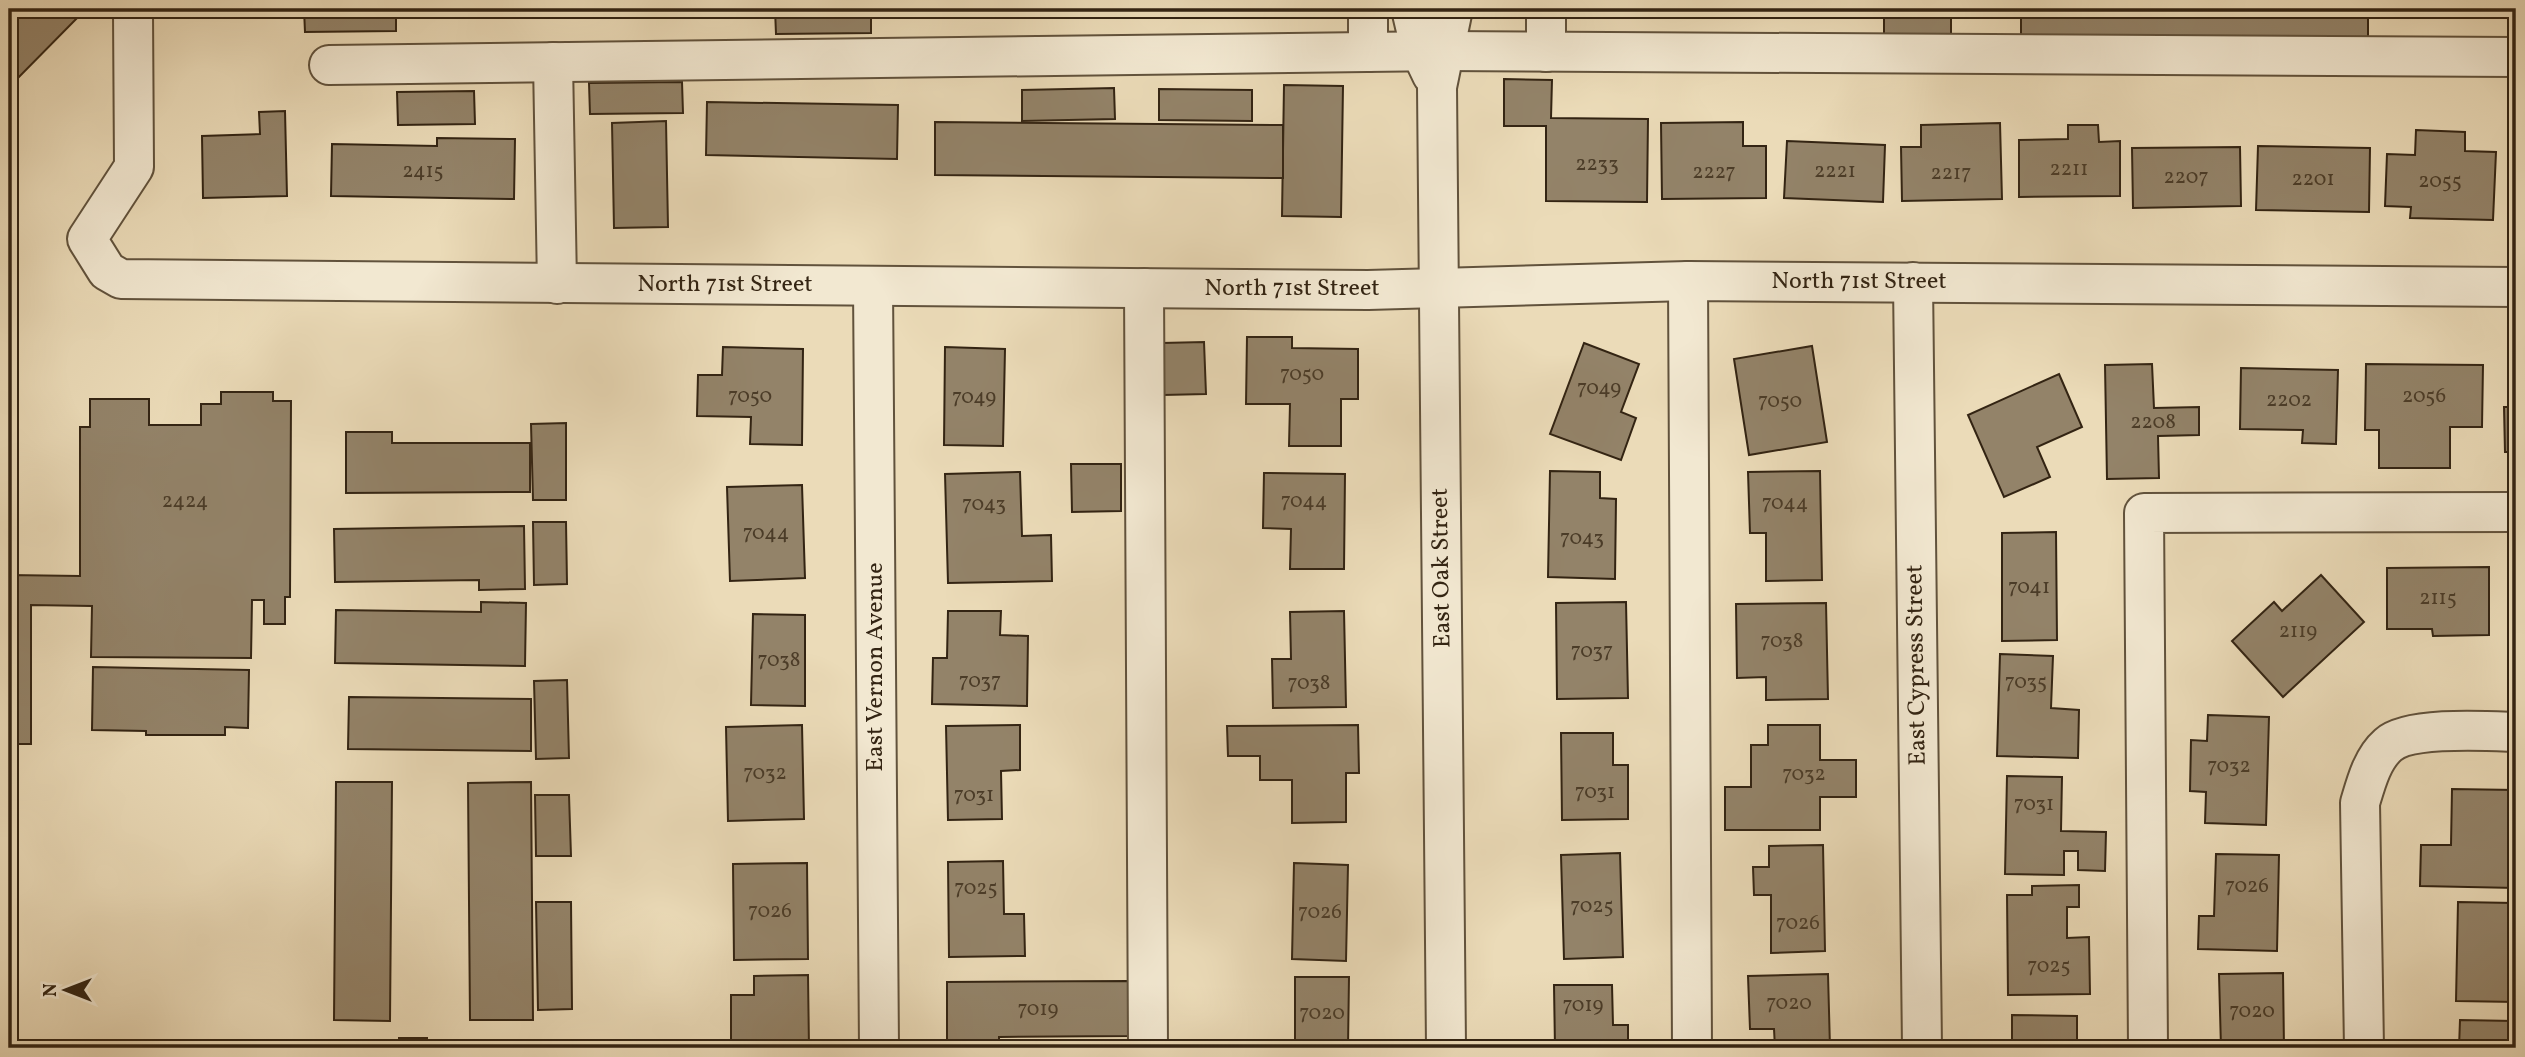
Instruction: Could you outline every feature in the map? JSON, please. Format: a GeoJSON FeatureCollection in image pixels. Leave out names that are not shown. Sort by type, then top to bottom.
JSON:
{"type":"FeatureCollection","features":[{"type":"Feature","properties":{"kind":"street"},"geometry":{"type":"LineString","coordinates":[[1368,9],[1368,52]]}},
{"type":"Feature","properties":{"kind":"street","name":"East Oak Street"},"geometry":{"type":"LineString","coordinates":[[1411,9],[1434,63]]}},
{"type":"Feature","properties":{"kind":"street","name":"East Oak Street"},"geometry":{"type":"LineString","coordinates":[[1447,1048],[1434,63],[1453,9]]}},
{"type":"Feature","properties":{"kind":"street"},"geometry":{"type":"LineString","coordinates":[[1546,9],[1546,52]]}},
{"type":"Feature","properties":{"kind":"street","name":"North 71st Street"},"geometry":{"type":"LineString","coordinates":[[133,13],[134,167],[87,239],[107,271],[121,279],[1144,288],[1439,287],[1688,281],[2516,286]]}},
{"type":"Feature","properties":{"kind":"street"},"geometry":{"type":"LineString","coordinates":[[330,65],[1368,52],[1434,63],[1546,52],[2516,57]]}},
{"type":"Feature","properties":{"kind":"street"},"geometry":{"type":"LineString","coordinates":[[552,62],[558,284]]}},
{"type":"Feature","properties":{"kind":"street"},"geometry":{"type":"LineString","coordinates":[[1688,281],[1692,1048]]}},
{"type":"Feature","properties":{"kind":"street","name":"East Cypress Street"},"geometry":{"type":"LineString","coordinates":[[1913,282],[1922,1048]]}},
{"type":"Feature","properties":{"kind":"street","name":"East Vernon Avenue"},"geometry":{"type":"LineString","coordinates":[[873,286],[879,1048]]}},
{"type":"Feature","properties":{"kind":"street"},"geometry":{"type":"LineString","coordinates":[[1144,288],[1148,1048]]}},
{"type":"Feature","properties":{"kind":"street"},"geometry":{"type":"LineString","coordinates":[[2148,1048],[2144,513],[2516,512]]}},
{"type":"Feature","properties":{"kind":"street"},"geometry":{"type":"LineString","coordinates":[[2364,1048],[2360,803],[2369,773],[2388,744],[2416,734],[2516,732]]}},
{"type":"Feature","properties":{"kind":"building"},"geometry":{"type":"Polygon","coordinates":[[[9,9],[86,9],[13,83],[9,83],[9,9]]]}},
{"type":"Feature","properties":{"kind":"building"},"geometry":{"type":"Polygon","coordinates":[[[304,9],[396,9],[396,31],[305,32],[304,9]]]}},
{"type":"Feature","properties":{"kind":"building"},"geometry":{"type":"Polygon","coordinates":[[[775,9],[871,9],[871,33],[776,34],[775,9]]]}},
{"type":"Feature","properties":{"kind":"building"},"geometry":{"type":"Polygon","coordinates":[[[1884,9],[1951,9],[1951,38],[1884,38],[1884,9]]]}},
{"type":"Feature","properties":{"kind":"building"},"geometry":{"type":"Polygon","coordinates":[[[2021,9],[2368,9],[2368,41],[2021,42],[2021,9]]]}},
{"type":"Feature","properties":{"kind":"building"},"geometry":{"type":"Polygon","coordinates":[[[1504,79],[1552,80],[1551,118],[1648,119],[1647,202],[1546,201],[1546,126],[1504,126],[1504,79]]]}},
{"type":"Feature","properties":{"kind":"building"},"geometry":{"type":"Polygon","coordinates":[[[682,82],[683,113],[590,114],[589,83],[682,82]]]}},
{"type":"Feature","properties":{"kind":"building"},"geometry":{"type":"Polygon","coordinates":[[[1284,85],[1343,86],[1341,217],[1282,216],[1284,85]]]}},
{"type":"Feature","properties":{"kind":"building"},"geometry":{"type":"Polygon","coordinates":[[[1114,88],[1115,119],[1022,121],[1022,90],[1114,88]]]}},
{"type":"Feature","properties":{"kind":"building"},"geometry":{"type":"Polygon","coordinates":[[[1159,89],[1252,90],[1252,121],[1159,120],[1159,89]]]}},
{"type":"Feature","properties":{"kind":"building"},"geometry":{"type":"Polygon","coordinates":[[[474,91],[475,124],[398,125],[397,92],[474,91]]]}},
{"type":"Feature","properties":{"kind":"building"},"geometry":{"type":"Polygon","coordinates":[[[707,102],[898,105],[897,159],[706,155],[707,102]]]}},
{"type":"Feature","properties":{"kind":"building"},"geometry":{"type":"Polygon","coordinates":[[[285,111],[287,196],[203,198],[202,136],[260,134],[259,112],[285,111]]]}},
{"type":"Feature","properties":{"kind":"building"},"geometry":{"type":"Polygon","coordinates":[[[666,121],[668,227],[614,228],[612,123],[666,121]]]}},
{"type":"Feature","properties":{"kind":"building"},"geometry":{"type":"Polygon","coordinates":[[[935,122],[1283,125],[1283,178],[935,175],[935,122]]]}},
{"type":"Feature","properties":{"kind":"building"},"geometry":{"type":"Polygon","coordinates":[[[1743,122],[1743,146],[1766,146],[1766,198],[1662,199],[1661,123],[1743,122]]]}},
{"type":"Feature","properties":{"kind":"building"},"geometry":{"type":"Polygon","coordinates":[[[2000,123],[2002,199],[1902,201],[1901,147],[1921,147],[1921,125],[2000,123]]]}},
{"type":"Feature","properties":{"kind":"building"},"geometry":{"type":"Polygon","coordinates":[[[2068,125],[2098,125],[2099,142],[2120,141],[2120,196],[2019,197],[2019,140],[2068,139],[2068,125]]]}},
{"type":"Feature","properties":{"kind":"building"},"geometry":{"type":"Polygon","coordinates":[[[2416,130],[2465,132],[2465,151],[2496,152],[2493,220],[2410,218],[2411,207],[2385,206],[2387,154],[2415,155],[2416,130]]]}},
{"type":"Feature","properties":{"kind":"building"},"geometry":{"type":"Polygon","coordinates":[[[437,138],[515,139],[514,199],[331,196],[332,144],[437,146],[437,138]]]}},
{"type":"Feature","properties":{"kind":"building"},"geometry":{"type":"Polygon","coordinates":[[[1787,141],[1885,145],[1883,202],[1784,198],[1787,141]]]}},
{"type":"Feature","properties":{"kind":"building"},"geometry":{"type":"Polygon","coordinates":[[[2516,144],[2516,208],[2514,208],[2516,144]]]}},
{"type":"Feature","properties":{"kind":"building"},"geometry":{"type":"Polygon","coordinates":[[[2258,146],[2370,148],[2369,212],[2256,210],[2258,146]]]}},
{"type":"Feature","properties":{"kind":"building"},"geometry":{"type":"Polygon","coordinates":[[[2240,147],[2241,206],[2133,208],[2132,148],[2240,147]]]}},
{"type":"Feature","properties":{"kind":"building"},"geometry":{"type":"Polygon","coordinates":[[[1247,337],[1292,337],[1292,348],[1358,349],[1358,399],[1341,399],[1341,446],[1289,446],[1290,404],[1246,404],[1247,337]]]}},
{"type":"Feature","properties":{"kind":"building"},"geometry":{"type":"Polygon","coordinates":[[[1204,342],[1206,394],[1163,395],[1162,343],[1204,342]]]}},
{"type":"Feature","properties":{"kind":"building"},"geometry":{"type":"Polygon","coordinates":[[[1584,343],[1639,364],[1621,412],[1636,418],[1621,460],[1550,434],[1584,343]]]}},
{"type":"Feature","properties":{"kind":"building"},"geometry":{"type":"Polygon","coordinates":[[[1812,346],[1827,442],[1749,455],[1734,359],[1812,346]]]}},
{"type":"Feature","properties":{"kind":"building"},"geometry":{"type":"Polygon","coordinates":[[[723,347],[803,349],[802,445],[750,444],[751,417],[697,416],[698,375],[722,375],[723,347]]]}},
{"type":"Feature","properties":{"kind":"building"},"geometry":{"type":"Polygon","coordinates":[[[945,347],[1005,349],[1003,446],[944,445],[945,347]]]}},
{"type":"Feature","properties":{"kind":"building"},"geometry":{"type":"Polygon","coordinates":[[[2152,364],[2154,408],[2199,407],[2199,435],[2158,436],[2159,478],[2107,479],[2105,365],[2152,364]]]}},
{"type":"Feature","properties":{"kind":"building"},"geometry":{"type":"Polygon","coordinates":[[[2366,364],[2483,365],[2482,427],[2450,427],[2450,468],[2379,468],[2379,430],[2365,430],[2366,364]]]}},
{"type":"Feature","properties":{"kind":"building"},"geometry":{"type":"Polygon","coordinates":[[[2241,368],[2338,370],[2336,444],[2302,443],[2303,430],[2240,429],[2241,368]]]}},
{"type":"Feature","properties":{"kind":"building"},"geometry":{"type":"Polygon","coordinates":[[[2059,374],[2082,427],[2037,447],[2050,477],[2004,497],[1968,415],[2059,374]]]}},
{"type":"Feature","properties":{"kind":"building"},"geometry":{"type":"Polygon","coordinates":[[[221,392],[273,392],[273,401],[291,401],[290,597],[285,597],[285,624],[264,624],[264,600],[252,600],[251,658],[91,657],[92,606],[31,605],[31,744],[9,744],[9,575],[80,576],[80,427],[90,427],[90,399],[149,399],[149,425],[201,425],[201,404],[221,404],[221,392]]]}},
{"type":"Feature","properties":{"kind":"building"},"geometry":{"type":"Polygon","coordinates":[[[2504,407],[2516,407],[2516,452],[2505,452],[2504,407]]]}},
{"type":"Feature","properties":{"kind":"building"},"geometry":{"type":"Polygon","coordinates":[[[566,423],[566,500],[533,500],[531,424],[566,423]]]}},
{"type":"Feature","properties":{"kind":"building"},"geometry":{"type":"Polygon","coordinates":[[[346,432],[392,432],[392,443],[530,443],[530,492],[346,493],[346,432]]]}},
{"type":"Feature","properties":{"kind":"building"},"geometry":{"type":"Polygon","coordinates":[[[1071,464],[1121,464],[1121,511],[1072,512],[1071,464]]]}},
{"type":"Feature","properties":{"kind":"building"},"geometry":{"type":"Polygon","coordinates":[[[1550,471],[1600,472],[1600,498],[1616,499],[1615,579],[1548,577],[1550,471]]]}},
{"type":"Feature","properties":{"kind":"building"},"geometry":{"type":"Polygon","coordinates":[[[1820,471],[1822,580],[1766,581],[1766,533],[1750,533],[1748,472],[1820,471]]]}},
{"type":"Feature","properties":{"kind":"building"},"geometry":{"type":"Polygon","coordinates":[[[1020,472],[1022,536],[1051,535],[1052,581],[948,583],[945,474],[1020,472]]]}},
{"type":"Feature","properties":{"kind":"building"},"geometry":{"type":"Polygon","coordinates":[[[1264,473],[1345,474],[1344,569],[1290,569],[1291,529],[1263,528],[1264,473]]]}},
{"type":"Feature","properties":{"kind":"building"},"geometry":{"type":"Polygon","coordinates":[[[802,485],[805,578],[730,581],[727,487],[802,485]]]}},
{"type":"Feature","properties":{"kind":"building"},"geometry":{"type":"Polygon","coordinates":[[[533,522],[566,522],[567,584],[534,585],[533,522]]]}},
{"type":"Feature","properties":{"kind":"building"},"geometry":{"type":"Polygon","coordinates":[[[524,526],[525,589],[479,590],[479,580],[335,582],[334,529],[524,526]]]}},
{"type":"Feature","properties":{"kind":"building"},"geometry":{"type":"Polygon","coordinates":[[[2056,532],[2057,640],[2002,641],[2002,533],[2056,532]]]}},
{"type":"Feature","properties":{"kind":"building"},"geometry":{"type":"Polygon","coordinates":[[[2508,557],[2516,557],[2516,646],[2509,646],[2508,557]]]}},
{"type":"Feature","properties":{"kind":"building"},"geometry":{"type":"Polygon","coordinates":[[[2489,567],[2489,635],[2433,636],[2432,629],[2387,629],[2387,568],[2489,567]]]}},
{"type":"Feature","properties":{"kind":"building"},"geometry":{"type":"Polygon","coordinates":[[[2321,575],[2364,622],[2283,697],[2232,641],[2274,602],[2282,611],[2321,575]]]}},
{"type":"Feature","properties":{"kind":"building"},"geometry":{"type":"Polygon","coordinates":[[[481,602],[526,603],[525,666],[335,663],[336,610],[481,612],[481,602]]]}},
{"type":"Feature","properties":{"kind":"building"},"geometry":{"type":"Polygon","coordinates":[[[1626,602],[1628,698],[1557,699],[1556,603],[1626,602]]]}},
{"type":"Feature","properties":{"kind":"building"},"geometry":{"type":"Polygon","coordinates":[[[1826,603],[1828,699],[1766,700],[1766,677],[1737,678],[1736,604],[1826,603]]]}},
{"type":"Feature","properties":{"kind":"building"},"geometry":{"type":"Polygon","coordinates":[[[948,611],[1001,611],[1000,635],[1028,636],[1027,706],[932,704],[933,658],[947,658],[948,611]]]}},
{"type":"Feature","properties":{"kind":"building"},"geometry":{"type":"Polygon","coordinates":[[[1344,611],[1346,707],[1273,708],[1272,659],[1291,659],[1290,612],[1344,611]]]}},
{"type":"Feature","properties":{"kind":"building"},"geometry":{"type":"Polygon","coordinates":[[[753,614],[805,615],[805,706],[751,705],[753,614]]]}},
{"type":"Feature","properties":{"kind":"building"},"geometry":{"type":"Polygon","coordinates":[[[2000,654],[2053,656],[2051,708],[2079,710],[2078,758],[1997,756],[2000,654]]]}},
{"type":"Feature","properties":{"kind":"building"},"geometry":{"type":"Polygon","coordinates":[[[93,667],[249,670],[248,728],[225,727],[225,735],[146,735],[146,731],[92,730],[93,667]]]}},
{"type":"Feature","properties":{"kind":"building"},"geometry":{"type":"Polygon","coordinates":[[[567,680],[569,758],[536,759],[534,681],[567,680]]]}},
{"type":"Feature","properties":{"kind":"building"},"geometry":{"type":"Polygon","coordinates":[[[349,697],[531,699],[531,751],[348,749],[349,697]]]}},
{"type":"Feature","properties":{"kind":"building"},"geometry":{"type":"Polygon","coordinates":[[[2208,715],[2269,717],[2266,825],[2205,823],[2206,792],[2190,791],[2191,740],[2207,741],[2208,715]]]}},
{"type":"Feature","properties":{"kind":"building"},"geometry":{"type":"Polygon","coordinates":[[[802,725],[804,819],[728,821],[726,727],[802,725]]]}},
{"type":"Feature","properties":{"kind":"building"},"geometry":{"type":"Polygon","coordinates":[[[1020,725],[1020,770],[1001,771],[1002,819],[948,820],[946,726],[1020,725]]]}},
{"type":"Feature","properties":{"kind":"building"},"geometry":{"type":"Polygon","coordinates":[[[1358,725],[1359,773],[1346,773],[1346,822],[1292,823],[1292,780],[1260,780],[1260,756],[1228,756],[1227,726],[1358,725]]]}},
{"type":"Feature","properties":{"kind":"building"},"geometry":{"type":"Polygon","coordinates":[[[1768,725],[1820,725],[1820,760],[1856,760],[1856,797],[1820,797],[1820,830],[1725,830],[1725,787],[1751,787],[1751,745],[1768,745],[1768,725]]]}},
{"type":"Feature","properties":{"kind":"building"},"geometry":{"type":"Polygon","coordinates":[[[1561,733],[1613,733],[1613,765],[1628,765],[1628,819],[1562,820],[1561,733]]]}},
{"type":"Feature","properties":{"kind":"building"},"geometry":{"type":"Polygon","coordinates":[[[2007,776],[2062,777],[2061,831],[2106,832],[2105,871],[2078,870],[2078,851],[2064,851],[2064,875],[2005,874],[2007,776]]]}},
{"type":"Feature","properties":{"kind":"building"},"geometry":{"type":"Polygon","coordinates":[[[336,782],[392,782],[390,1021],[334,1020],[336,782]]]}},
{"type":"Feature","properties":{"kind":"building"},"geometry":{"type":"Polygon","coordinates":[[[531,782],[533,1020],[470,1020],[468,783],[531,782]]]}},
{"type":"Feature","properties":{"kind":"building"},"geometry":{"type":"Polygon","coordinates":[[[2452,789],[2516,790],[2516,888],[2420,886],[2421,845],[2451,845],[2452,789]]]}},
{"type":"Feature","properties":{"kind":"building"},"geometry":{"type":"Polygon","coordinates":[[[535,795],[569,795],[571,856],[536,856],[535,795]]]}},
{"type":"Feature","properties":{"kind":"building"},"geometry":{"type":"Polygon","coordinates":[[[1823,845],[1825,951],[1771,953],[1771,895],[1754,895],[1753,867],[1769,867],[1769,846],[1823,845]]]}},
{"type":"Feature","properties":{"kind":"building"},"geometry":{"type":"Polygon","coordinates":[[[1620,853],[1623,957],[1564,959],[1561,855],[1620,853]]]}},
{"type":"Feature","properties":{"kind":"building"},"geometry":{"type":"Polygon","coordinates":[[[2216,854],[2279,855],[2277,951],[2198,949],[2199,916],[2214,916],[2216,854]]]}},
{"type":"Feature","properties":{"kind":"building"},"geometry":{"type":"Polygon","coordinates":[[[1003,861],[1004,914],[1024,914],[1025,956],[949,957],[948,862],[1003,861]]]}},
{"type":"Feature","properties":{"kind":"building"},"geometry":{"type":"Polygon","coordinates":[[[807,863],[808,959],[734,960],[733,864],[807,863]]]}},
{"type":"Feature","properties":{"kind":"building"},"geometry":{"type":"Polygon","coordinates":[[[1294,863],[1348,865],[1346,961],[1292,959],[1294,863]]]}},
{"type":"Feature","properties":{"kind":"building"},"geometry":{"type":"Polygon","coordinates":[[[2079,885],[2079,907],[2067,907],[2067,938],[2089,937],[2090,994],[2008,995],[2007,895],[2032,895],[2032,886],[2079,885]]]}},
{"type":"Feature","properties":{"kind":"building"},"geometry":{"type":"Polygon","coordinates":[[[536,902],[571,902],[572,1009],[538,1010],[536,902]]]}},
{"type":"Feature","properties":{"kind":"building"},"geometry":{"type":"Polygon","coordinates":[[[2458,902],[2514,903],[2512,951],[2516,951],[2516,1002],[2456,1001],[2458,902]]]}},
{"type":"Feature","properties":{"kind":"building"},"geometry":{"type":"Polygon","coordinates":[[[2283,973],[2284,1048],[2221,1048],[2219,974],[2283,973]]]}},
{"type":"Feature","properties":{"kind":"building"},"geometry":{"type":"Polygon","coordinates":[[[1828,974],[1830,1048],[1775,1048],[1774,1029],[1750,1029],[1748,976],[1828,974]]]}},
{"type":"Feature","properties":{"kind":"building"},"geometry":{"type":"Polygon","coordinates":[[[808,975],[809,1048],[731,1048],[731,995],[754,995],[754,976],[808,975]]]}},
{"type":"Feature","properties":{"kind":"building"},"geometry":{"type":"Polygon","coordinates":[[[1295,977],[1349,977],[1348,1048],[1295,1048],[1295,977]]]}},
{"type":"Feature","properties":{"kind":"building"},"geometry":{"type":"Polygon","coordinates":[[[1129,981],[1129,1036],[999,1037],[999,1048],[947,1048],[947,982],[1129,981]]]}},
{"type":"Feature","properties":{"kind":"building"},"geometry":{"type":"Polygon","coordinates":[[[1554,985],[1612,985],[1613,1025],[1628,1025],[1628,1048],[1555,1048],[1554,985]]]}},
{"type":"Feature","properties":{"kind":"building"},"geometry":{"type":"Polygon","coordinates":[[[2012,1015],[2077,1016],[2077,1048],[2012,1048],[2012,1015]]]}},
{"type":"Feature","properties":{"kind":"building"},"geometry":{"type":"Polygon","coordinates":[[[2460,1020],[2514,1021],[2514,1048],[2459,1048],[2460,1020]]]}},
{"type":"Feature","properties":{"kind":"building"},"geometry":{"type":"Polygon","coordinates":[[[399,1038],[427,1038],[427,1048],[399,1048],[399,1038]]]}},
{"type":"Feature","properties":{"kind":"building"},"geometry":{"type":"Polygon","coordinates":[[[352,1042],[378,1042],[378,1048],[352,1048],[352,1042]]]}}]}
